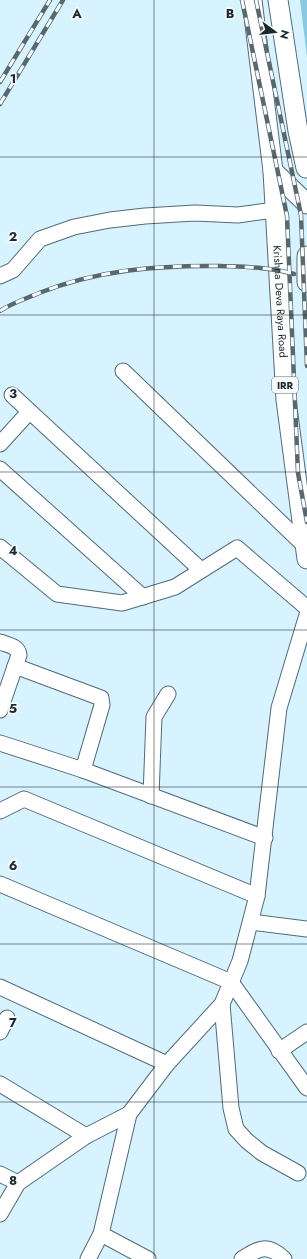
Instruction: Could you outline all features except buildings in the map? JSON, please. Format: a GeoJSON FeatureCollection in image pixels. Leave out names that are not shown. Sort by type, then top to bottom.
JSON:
{"type":"FeatureCollection","features":[{"type":"Feature","properties":{"kind":"main road","name":"Krishna Deva Raya Road"},"geometry":{"type":"LineString","coordinates":[[252,0],[273,171],[274,210],[286,400],[305,552]]}},
{"type":"Feature","properties":{"kind":"main road"},"geometry":{"type":"LineString","coordinates":[[273,171],[306,168],[298,131],[278,0]]}},
{"type":"Feature","properties":{"kind":"main road"},"geometry":{"type":"LineString","coordinates":[[273,171],[307,204]]}},
{"type":"Feature","properties":{"kind":"main road"},"geometry":{"type":"LineString","coordinates":[[307,258],[307,282]]}},
{"type":"Feature","properties":{"kind":"street"},"geometry":{"type":"LineString","coordinates":[[0,276],[13,270],[40,239],[74,227],[110,220],[145,216],[195,213],[238,215],[274,210]]}},
{"type":"Feature","properties":{"kind":"street"},"geometry":{"type":"LineString","coordinates":[[123,371],[305,552]]}},
{"type":"Feature","properties":{"kind":"street"},"geometry":{"type":"LineString","coordinates":[[12,395],[201,570]]}},
{"type":"Feature","properties":{"kind":"street"},"geometry":{"type":"LineString","coordinates":[[0,444],[29,412]]}},
{"type":"Feature","properties":{"kind":"street"},"geometry":{"type":"LineString","coordinates":[[0,469],[143,597]]}},
{"type":"Feature","properties":{"kind":"street"},"geometry":{"type":"LineString","coordinates":[[0,547],[57,594],[122,603],[176,587],[237,548],[307,608]]}},
{"type":"Feature","properties":{"kind":"street"},"geometry":{"type":"LineString","coordinates":[[88,1259],[101,1234],[129,1114],[167,1064],[222,1004],[240,961],[257,896],[265,838],[279,708],[307,615]]}},
{"type":"Feature","properties":{"kind":"street"},"geometry":{"type":"LineString","coordinates":[[0,642],[18,651],[19,655],[0,710]]}},
{"type":"Feature","properties":{"kind":"street"},"geometry":{"type":"LineString","coordinates":[[15,666],[101,698],[102,705],[83,770]]}},
{"type":"Feature","properties":{"kind":"street"},"geometry":{"type":"LineString","coordinates":[[151,796],[154,717],[168,694]]}},
{"type":"Feature","properties":{"kind":"street"},"geometry":{"type":"LineString","coordinates":[[0,743],[83,770],[265,838]]}},
{"type":"Feature","properties":{"kind":"street"},"geometry":{"type":"LineString","coordinates":[[0,811],[24,799],[257,896]]}},
{"type":"Feature","properties":{"kind":"street"},"geometry":{"type":"LineString","coordinates":[[0,884],[231,982],[307,1088]]}},
{"type":"Feature","properties":{"kind":"street"},"geometry":{"type":"LineString","coordinates":[[251,922],[307,929]]}},
{"type":"Feature","properties":{"kind":"street"},"geometry":{"type":"LineString","coordinates":[[0,987],[167,1064]]}},
{"type":"Feature","properties":{"kind":"street"},"geometry":{"type":"LineString","coordinates":[[222,1004],[231,1108],[236,1129],[247,1141],[262,1153],[298,1173]]}},
{"type":"Feature","properties":{"kind":"street"},"geometry":{"type":"LineString","coordinates":[[0,1032],[7,1018]]}},
{"type":"Feature","properties":{"kind":"street"},"geometry":{"type":"LineString","coordinates":[[279,1051],[307,1032]]}},
{"type":"Feature","properties":{"kind":"street"},"geometry":{"type":"LineString","coordinates":[[0,1084],[86,1136]]}},
{"type":"Feature","properties":{"kind":"street"},"geometry":{"type":"LineString","coordinates":[[0,1214],[18,1183],[86,1136],[129,1114]]}},
{"type":"Feature","properties":{"kind":"street"},"geometry":{"type":"LineString","coordinates":[[0,1174],[18,1183]]}},
{"type":"Feature","properties":{"kind":"street"},"geometry":{"type":"LineString","coordinates":[[101,1234],[148,1259]]}},
{"type":"Feature","properties":{"kind":"street"},"geometry":{"type":"LineString","coordinates":[[242,1259],[251,1252],[263,1248],[272,1250],[284,1259]]}},
{"type":"Feature","properties":{"kind":"shaded area"},"geometry":{"type":"Polygon","coordinates":[[[300,0],[307,0],[307,57],[300,0]]]}},
{"type":"Feature","properties":{"kind":"railway"},"geometry":{"type":"LineString","coordinates":[[0,82],[50,0]]}},
{"type":"Feature","properties":{"kind":"railway"},"geometry":{"type":"LineString","coordinates":[[0,104],[63,0]]}},
{"type":"Feature","properties":{"kind":"railway"},"geometry":{"type":"LineString","coordinates":[[242,0],[287,216],[298,473],[307,522]]}},
{"type":"Feature","properties":{"kind":"railway"},"geometry":{"type":"LineString","coordinates":[[256,0],[301,215],[307,366]]}},
{"type":"Feature","properties":{"kind":"railway"},"geometry":{"type":"LineString","coordinates":[[0,311],[19,301],[61,285],[128,270],[221,266],[267,269],[294,274]]}}]}
